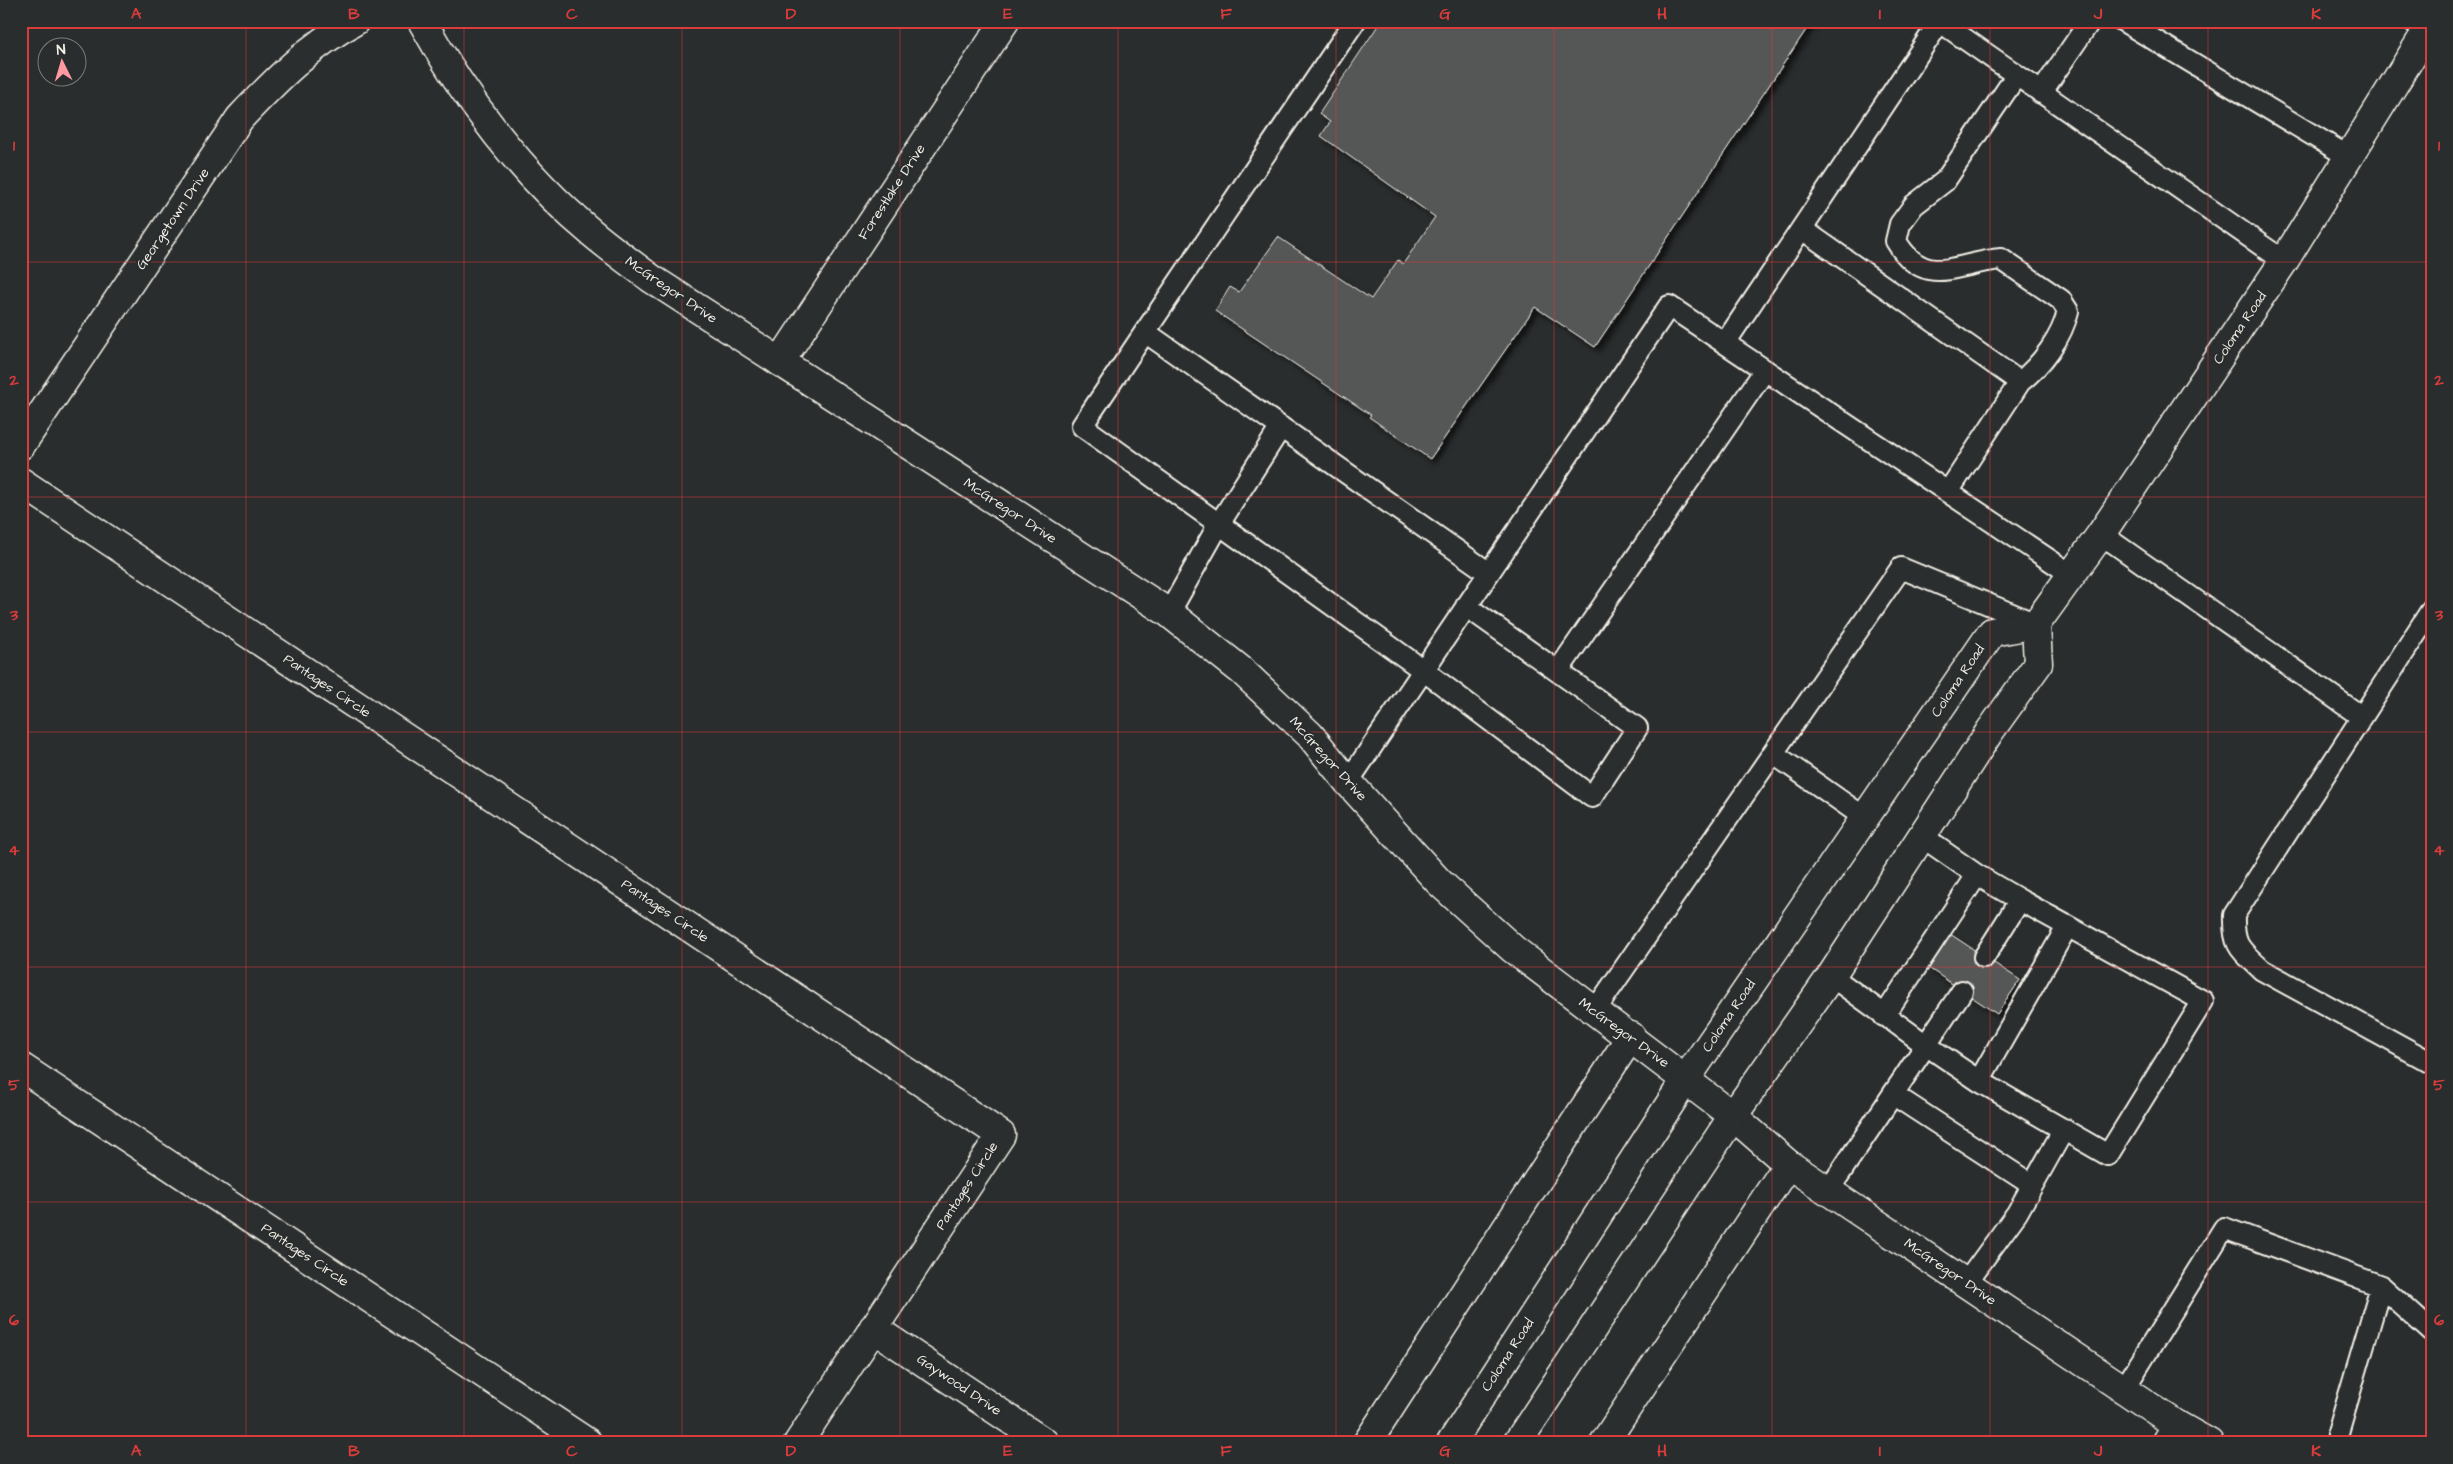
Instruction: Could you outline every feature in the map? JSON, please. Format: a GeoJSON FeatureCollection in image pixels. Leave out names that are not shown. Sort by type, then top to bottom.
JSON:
{"type":"FeatureCollection","features":[{"type":"Feature","properties":{"kind":"street","name":"Georgetown Drive"},"geometry":{"type":"LineString","coordinates":[[21,445],[240,118],[285,70],[336,31],[355,21]]}},
{"type":"Feature","properties":{"kind":"street","name":"McGregor Drive"},"geometry":{"type":"LineString","coordinates":[[422,21],[440,53],[488,122],[536,179],[591,232],[652,279],[1169,613],[1242,670],[1310,735],[1348,782],[1439,882],[1512,949],[1594,1012],[1631,1036],[1733,1116],[1788,1164],[2124,1389],[2172,1434],[2209,1443]]}},
{"type":"Feature","properties":{"kind":"street","name":"Forestlake Drive"},"geometry":{"type":"LineString","coordinates":[[780,362],[1005,21]]}},
{"type":"Feature","properties":{"kind":"street","name":"Coloma Road"},"geometry":{"type":"LineString","coordinates":[[1451,1443],[1686,1079],[1992,632],[2036,624],[2101,534],[2284,261],[2349,157],[2426,27]]}},
{"type":"Feature","properties":{"kind":"street","name":"Pantages Circle"},"geometry":{"type":"LineString","coordinates":[[21,482],[1001,1134],[798,1443]]}},
{"type":"Feature","properties":{"kind":"street"},"geometry":{"type":"LineString","coordinates":[[1517,1443],[1733,1116],[1831,976],[1990,731],[2038,664],[2036,624]]}},
{"type":"Feature","properties":{"kind":"street"},"geometry":{"type":"LineString","coordinates":[[1367,1443],[1631,1036]]}},
{"type":"Feature","properties":{"kind":"street","name":"Pantages Circle"},"geometry":{"type":"LineString","coordinates":[[21,1067],[588,1443]]}},
{"type":"Feature","properties":{"kind":"street"},"geometry":{"type":"LineString","coordinates":[[1604,1443],[1788,1164]]}},
{"type":"Feature","properties":{"kind":"street","name":"Gaywood Drive"},"geometry":{"type":"LineString","coordinates":[[873,1328],[1045,1443]]}},
{"type":"Feature","properties":{"kind":"lane"},"geometry":{"type":"LineString","coordinates":[[1355,21],[1082,426],[1423,670],[1592,797],[1637,728],[1466,606]]}},
{"type":"Feature","properties":{"kind":"lane"},"geometry":{"type":"LineString","coordinates":[[2041,93],[2090,21]]}},
{"type":"Feature","properties":{"kind":"lane"},"geometry":{"type":"LineString","coordinates":[[2123,21],[2349,157]]}},
{"type":"Feature","properties":{"kind":"lane"},"geometry":{"type":"LineString","coordinates":[[1725,343],[1939,22],[2284,261]]}},
{"type":"Feature","properties":{"kind":"lane"},"geometry":{"type":"LineString","coordinates":[[1948,492],[2020,382],[2037,368],[2065,321],[2068,311],[2061,300],[2001,259],[1938,272],[1920,267],[1905,257],[1896,241],[1900,224],[1914,204],[1945,181],[2016,76]]}},
{"type":"Feature","properties":{"kind":"lane"},"geometry":{"type":"LineString","coordinates":[[1802,229],[2020,382]]}},
{"type":"Feature","properties":{"kind":"lane"},"geometry":{"type":"LineString","coordinates":[[1348,782],[1669,306],[2072,575]]}},
{"type":"Feature","properties":{"kind":"lane"},"geometry":{"type":"LineString","coordinates":[[1145,332],[1489,573]]}},
{"type":"Feature","properties":{"kind":"lane"},"geometry":{"type":"LineString","coordinates":[[1558,671],[1764,370]]}},
{"type":"Feature","properties":{"kind":"lane"},"geometry":{"type":"LineString","coordinates":[[1169,613],[1219,524],[1281,427]]}},
{"type":"Feature","properties":{"kind":"lane"},"geometry":{"type":"LineString","coordinates":[[2101,534],[2362,717]]}},
{"type":"Feature","properties":{"kind":"lane"},"geometry":{"type":"LineString","coordinates":[[1594,1012],[1901,568],[2036,624]]}},
{"type":"Feature","properties":{"kind":"lane"},"geometry":{"type":"LineString","coordinates":[[2432,609],[2234,916],[2234,936],[2241,951],[2262,970],[2432,1063]]}},
{"type":"Feature","properties":{"kind":"lane"},"geometry":{"type":"LineString","coordinates":[[1774,754],[1865,818]]}},
{"type":"Feature","properties":{"kind":"lane"},"geometry":{"type":"LineString","coordinates":[[1831,976],[1884,1016],[1979,1081],[2108,1155],[2203,1001],[2067,927],[1977,875],[1921,836]]}},
{"type":"Feature","properties":{"kind":"lane"},"geometry":{"type":"LineString","coordinates":[[1884,1016],[1977,875]]}},
{"type":"Feature","properties":{"kind":"lane"},"geometry":{"type":"LineString","coordinates":[[1984,957],[2020,900]]}},
{"type":"Feature","properties":{"kind":"lane"},"geometry":{"type":"LineString","coordinates":[[1979,1081],[2067,927]]}},
{"type":"Feature","properties":{"kind":"lane"},"geometry":{"type":"LineString","coordinates":[[1828,1191],[1962,991]]}},
{"type":"Feature","properties":{"kind":"lane"},"geometry":{"type":"LineString","coordinates":[[1894,1095],[2032,1185]]}},
{"type":"Feature","properties":{"kind":"lane"},"geometry":{"type":"LineString","coordinates":[[1966,1283],[2017,1213],[2064,1129]]}},
{"type":"Feature","properties":{"kind":"lane"},"geometry":{"type":"LineString","coordinates":[[2124,1389],[2224,1228],[2380,1286],[2432,1332]]}},
{"type":"Feature","properties":{"kind":"lane"},"geometry":{"type":"LineString","coordinates":[[2335,1443],[2380,1286]]}},
{"type":"Feature","properties":{"kind":"building"},"geometry":{"type":"Polygon","coordinates":[[[1381,21],[1812,21],[1595,347],[1535,307],[1430,459],[1369,417],[1371,415],[1215,311],[1230,287],[1239,292],[1278,237],[1371,299],[1398,260],[1403,264],[1435,217],[1321,136],[1330,122],[1319,114],[1381,21]]]}},
{"type":"Feature","properties":{"kind":"building"},"geometry":{"type":"Polygon","coordinates":[[[1950,934],[2020,980],[1997,1014],[1927,967],[1950,934]]]}}]}
